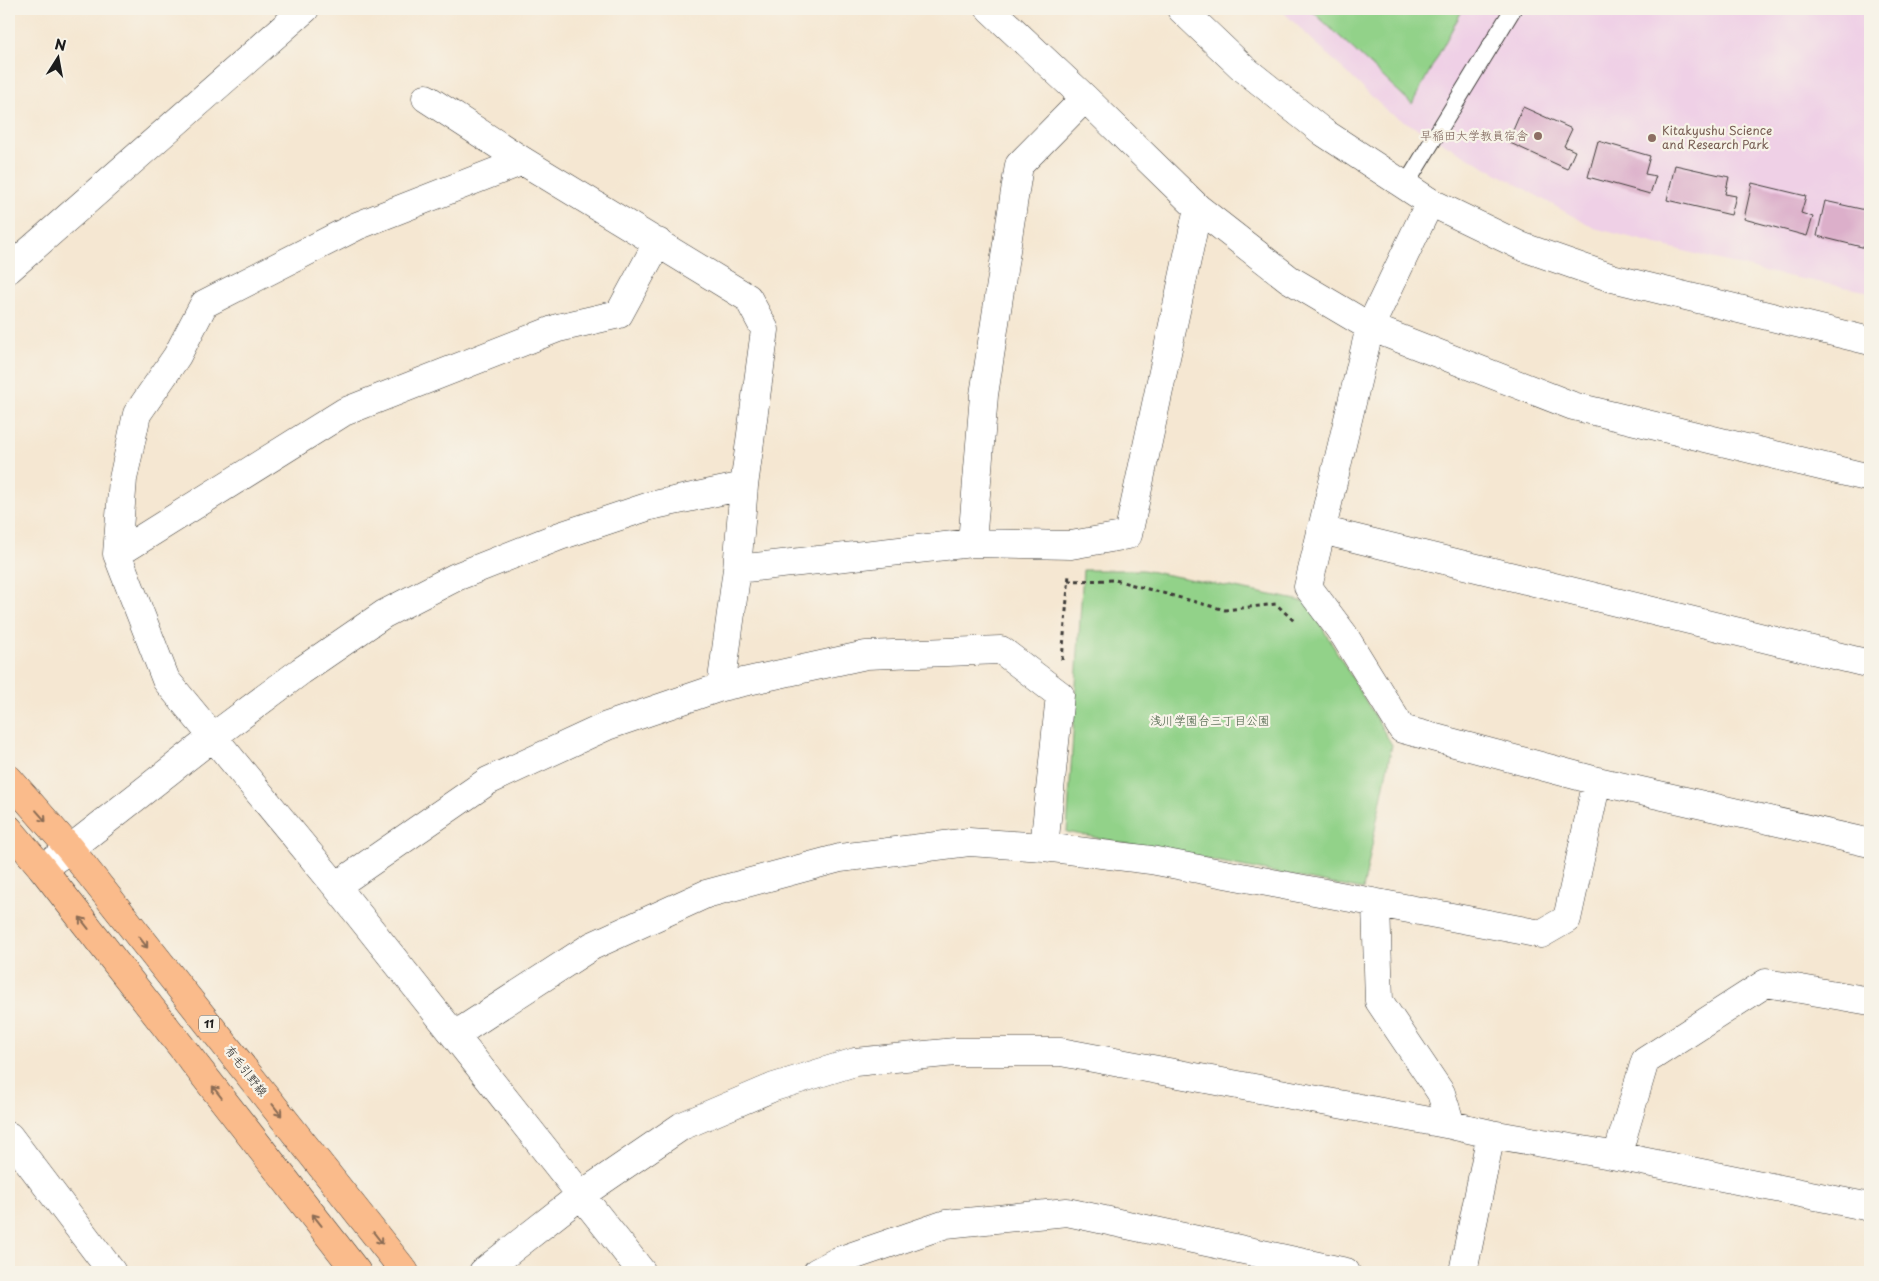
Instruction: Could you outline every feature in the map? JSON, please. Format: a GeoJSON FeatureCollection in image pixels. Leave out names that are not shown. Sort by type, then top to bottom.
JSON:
{"type":"FeatureCollection","features":[{"type":"Feature","properties":{"kind":"main road","name":"有毛引野線"},"geometry":{"type":"LineString","coordinates":[[9,779],[70,849],[405,1272]]}},
{"type":"Feature","properties":{"kind":"main road"},"geometry":{"type":"LineString","coordinates":[[9,829],[42,868],[357,1272]]}},
{"type":"Feature","properties":{"kind":"street"},"geometry":{"type":"LineString","coordinates":[[9,269],[305,9]]}},
{"type":"Feature","properties":{"kind":"street"},"geometry":{"type":"LineString","coordinates":[[990,9],[1198,208],[1289,279],[1370,327],[1572,406],[1870,478]]}},
{"type":"Feature","properties":{"kind":"street"},"geometry":{"type":"LineString","coordinates":[[1182,9],[1243,68],[1324,132],[1430,202],[1523,247],[1612,278],[1870,341]]}},
{"type":"Feature","properties":{"kind":"street"},"geometry":{"type":"LineString","coordinates":[[426,98],[748,298],[765,330],[744,486],[737,569],[721,687]]}},
{"type":"Feature","properties":{"kind":"street"},"geometry":{"type":"LineString","coordinates":[[972,543],[984,396],[1019,165],[1085,98]]}},
{"type":"Feature","properties":{"kind":"street"},"geometry":{"type":"LineString","coordinates":[[523,160],[356,226],[204,304],[177,356],[137,414],[124,479],[117,554],[166,680],[336,886],[642,1272]]}},
{"type":"Feature","properties":{"kind":"street"},"geometry":{"type":"LineString","coordinates":[[1430,202],[1370,327],[1308,588],[1344,635],[1402,729],[1597,781],[1870,843]]}},
{"type":"Feature","properties":{"kind":"street"},"geometry":{"type":"LineString","coordinates":[[737,569],[972,543],[1071,545],[1128,535],[1198,208]]}},
{"type":"Feature","properties":{"kind":"street"},"geometry":{"type":"LineString","coordinates":[[117,554],[344,412],[558,328],[619,314],[658,242]]}},
{"type":"Feature","properties":{"kind":"street"},"geometry":{"type":"LineString","coordinates":[[42,868],[70,849],[214,736],[301,671],[384,614],[456,577],[560,536],[650,506],[744,486]]}},
{"type":"Feature","properties":{"kind":"street"},"geometry":{"type":"LineString","coordinates":[[1322,530],[1870,664]]}},
{"type":"Feature","properties":{"kind":"street"},"geometry":{"type":"LineString","coordinates":[[336,886],[488,782],[607,726],[721,687],[866,655],[1001,650],[1060,695],[1044,847]]}},
{"type":"Feature","properties":{"kind":"street"},"geometry":{"type":"LineString","coordinates":[[455,1035],[592,946],[706,894],[840,858],[969,842],[1044,847],[1150,860],[1541,934],[1567,919],[1597,781]]}},
{"type":"Feature","properties":{"kind":"street"},"geometry":{"type":"LineString","coordinates":[[1376,904],[1378,1001],[1441,1093],[1451,1124]]}},
{"type":"Feature","properties":{"kind":"street"},"geometry":{"type":"LineString","coordinates":[[1617,1156],[1645,1062],[1766,983],[1870,1001]]}},
{"type":"Feature","properties":{"kind":"street"},"geometry":{"type":"LineString","coordinates":[[483,1272],[580,1196],[682,1126],[774,1087],[855,1062],[954,1052],[1061,1052],[1451,1124],[1491,1134],[1617,1156],[1870,1207]]}},
{"type":"Feature","properties":{"kind":"street"},"geometry":{"type":"LineString","coordinates":[[1463,1272],[1491,1134]]}},
{"type":"Feature","properties":{"kind":"street"},"geometry":{"type":"LineString","coordinates":[[9,1136],[112,1272]]}},
{"type":"Feature","properties":{"kind":"street"},"geometry":{"type":"LineString","coordinates":[[817,1272],[838,1261],[946,1224],[1067,1212],[1346,1272]]}},
{"type":"Feature","properties":{"kind":"lane"},"geometry":{"type":"LineString","coordinates":[[1405,186],[1513,9]]}},
{"type":"Feature","properties":{"kind":"path"},"geometry":{"type":"LineString","coordinates":[[1060,695],[1071,545]]}},
{"type":"Feature","properties":{"kind":"path"},"geometry":{"type":"LineString","coordinates":[[1068,581],[1115,580],[1224,610],[1276,604],[1296,623]]}},
{"type":"Feature","properties":{"kind":"shaded area","name":"Kitakyushu Science and Research Park"},"geometry":{"type":"Polygon","coordinates":[[[1280,9],[1870,9],[1870,292],[1766,272],[1594,228],[1388,112],[1280,9]]]}},
{"type":"Feature","properties":{"kind":"green space"},"geometry":{"type":"Polygon","coordinates":[[[1310,9],[1463,9],[1412,104],[1310,9]]]}},
{"type":"Feature","properties":{"kind":"green space","name":"浅川学園台三丁目公園"},"geometry":{"type":"Polygon","coordinates":[[[1083,570],[1143,570],[1307,602],[1392,745],[1363,890],[1067,832],[1083,570]]]}},
{"type":"Feature","properties":{"kind":"building"},"geometry":{"type":"Polygon","coordinates":[[[1523,107],[1572,129],[1564,146],[1575,151],[1567,169],[1508,142],[1523,107]]]}},
{"type":"Feature","properties":{"kind":"building"},"geometry":{"type":"Polygon","coordinates":[[[1598,141],[1650,156],[1645,174],[1656,176],[1650,194],[1588,177],[1598,141]]]}},
{"type":"Feature","properties":{"kind":"building"},"geometry":{"type":"Polygon","coordinates":[[[1675,165],[1729,177],[1725,194],[1736,196],[1731,215],[1667,200],[1675,165]]]}},
{"type":"Feature","properties":{"kind":"building"},"geometry":{"type":"Polygon","coordinates":[[[1752,183],[1806,196],[1801,213],[1813,217],[1807,236],[1744,219],[1752,183]]]}},
{"type":"Feature","properties":{"kind":"building"},"geometry":{"type":"Polygon","coordinates":[[[1825,201],[1870,211],[1870,249],[1817,236],[1825,201]]]}},
{"type":"Feature","properties":{"kind":"place","name":"早稲田大学教員宿舎"},"geometry":{"type":"Point","coordinates":[1538,136]}},
{"type":"Feature","properties":{"kind":"place","name":"Kitakyushu Science and Research Park"},"geometry":{"type":"Point","coordinates":[1652,138]}}]}
